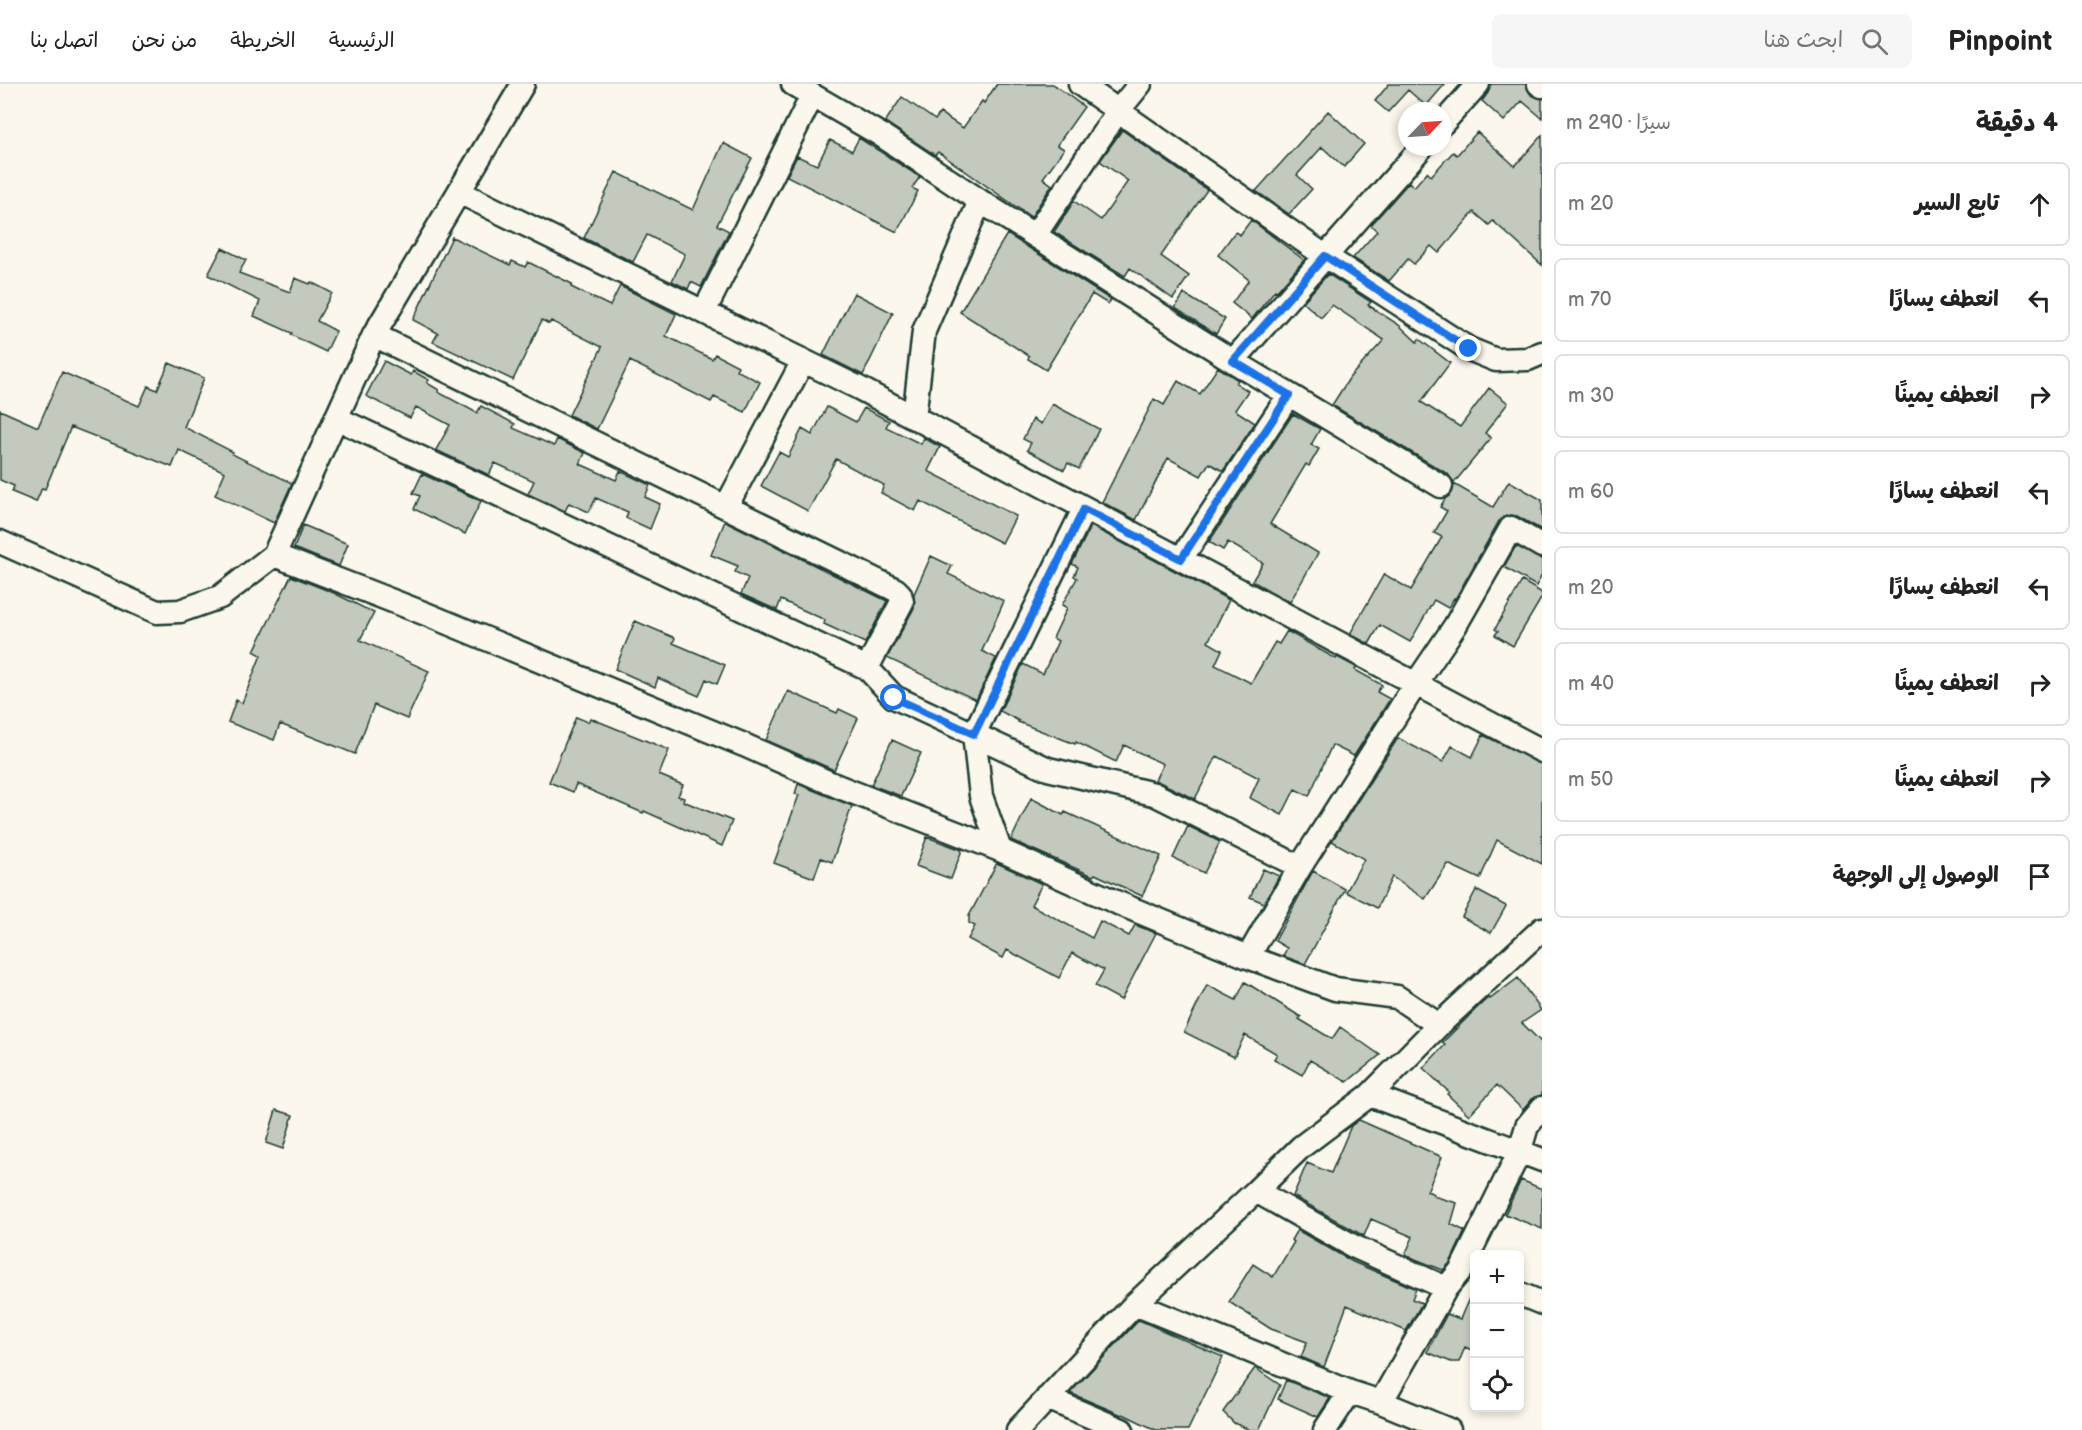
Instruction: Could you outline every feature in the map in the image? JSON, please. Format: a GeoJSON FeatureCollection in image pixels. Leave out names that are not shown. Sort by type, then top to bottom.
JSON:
{"type":"FeatureCollection","features":[{"type":"Feature","properties":{"kind":"street"},"geometry":{"type":"LineString","coordinates":[[0,542],[157,612],[180,611],[220,597],[274,555],[375,335],[523,84]]}},
{"type":"Feature","properties":{"kind":"street"},"geometry":{"type":"LineString","coordinates":[[1080,84],[1325,256],[1469,349],[1496,360],[1528,360],[1542,353]]}},
{"type":"Feature","properties":{"kind":"street"},"geometry":{"type":"LineString","coordinates":[[1035,235],[1118,111],[1140,84]]}},
{"type":"Feature","properties":{"kind":"street"},"geometry":{"type":"LineString","coordinates":[[1452,113],[1478,84]]}},
{"type":"Feature","properties":{"kind":"street"},"geometry":{"type":"LineString","coordinates":[[704,312],[802,90],[880,135],[1233,361],[1441,486]]}},
{"type":"Feature","properties":{"kind":"street"},"geometry":{"type":"LineString","coordinates":[[1233,361],[1414,156]]}},
{"type":"Feature","properties":{"kind":"street"},"geometry":{"type":"LineString","coordinates":[[459,192],[914,418],[1542,751]]}},
{"type":"Feature","properties":{"kind":"street"},"geometry":{"type":"LineString","coordinates":[[914,418],[924,331],[980,201]]}},
{"type":"Feature","properties":{"kind":"street"},"geometry":{"type":"LineString","coordinates":[[375,335],[896,590],[902,602],[867,668]]}},
{"type":"Feature","properties":{"kind":"street"},"geometry":{"type":"LineString","coordinates":[[726,507],[803,361]]}},
{"type":"Feature","properties":{"kind":"street"},"geometry":{"type":"LineString","coordinates":[[1181,559],[1289,395]]}},
{"type":"Feature","properties":{"kind":"street"},"geometry":{"type":"LineString","coordinates":[[336,418],[867,668],[894,698],[1048,769],[1154,794],[1300,867]]}},
{"type":"Feature","properties":{"kind":"street"},"geometry":{"type":"LineString","coordinates":[[1000,850],[981,796],[974,734],[1084,509]]}},
{"type":"Feature","properties":{"kind":"street"},"geometry":{"type":"LineString","coordinates":[[1248,957],[1300,867],[1455,626],[1511,528],[1542,546]]}},
{"type":"Feature","properties":{"kind":"street"},"geometry":{"type":"LineString","coordinates":[[274,555],[426,614],[744,745],[837,786],[1000,850],[1118,903],[1248,957],[1335,989],[1397,997],[1439,1025]]}},
{"type":"Feature","properties":{"kind":"street"},"geometry":{"type":"LineString","coordinates":[[1018,1430],[1135,1304],[1300,1147],[1370,1095],[1439,1025],[1542,929]]}},
{"type":"Feature","properties":{"kind":"street"},"geometry":{"type":"LineString","coordinates":[[1370,1095],[1542,1160]]}},
{"type":"Feature","properties":{"kind":"street"},"geometry":{"type":"LineString","coordinates":[[1381,1402],[1446,1288],[1468,1273],[1519,1153],[1527,1126],[1542,1108]]}},
{"type":"Feature","properties":{"kind":"street"},"geometry":{"type":"LineString","coordinates":[[1256,1191],[1353,1246],[1446,1288]]}},
{"type":"Feature","properties":{"kind":"street"},"geometry":{"type":"LineString","coordinates":[[1524,1296],[1542,1303]]}},
{"type":"Feature","properties":{"kind":"street"},"geometry":{"type":"LineString","coordinates":[[1135,1304],[1449,1430]]}},
{"type":"Feature","properties":{"kind":"street"},"geometry":{"type":"LineString","coordinates":[[1325,1430],[1350,1392]]}},
{"type":"Feature","properties":{"kind":"street"},"geometry":{"type":"LineString","coordinates":[[1047,1398],[1122,1430]]}},
{"type":"Feature","properties":{"kind":"building"},"geometry":{"type":"Polygon","coordinates":[[[997,84],[1053,84],[1084,107],[1057,145],[1064,149],[1043,178],[1052,185],[1031,217],[938,152],[935,155],[885,122],[902,97],[935,120],[940,113],[963,128],[997,84]]]}},
{"type":"Feature","properties":{"kind":"building"},"geometry":{"type":"Polygon","coordinates":[[[1389,84],[1445,84],[1429,102],[1422,102],[1408,90],[1388,112],[1375,101],[1389,84]]]}},
{"type":"Feature","properties":{"kind":"building"},"geometry":{"type":"Polygon","coordinates":[[[1491,84],[1526,84],[1531,95],[1542,99],[1542,118],[1522,101],[1504,121],[1482,101],[1491,84]]]}},
{"type":"Feature","properties":{"kind":"building"},"geometry":{"type":"Polygon","coordinates":[[[1328,111],[1364,144],[1344,167],[1322,147],[1297,175],[1312,189],[1289,214],[1256,191],[1328,111]]]}},
{"type":"Feature","properties":{"kind":"building"},"geometry":{"type":"Polygon","coordinates":[[[1122,130],[1207,190],[1161,256],[1189,276],[1173,299],[1130,268],[1125,276],[1054,232],[1074,201],[1101,220],[1128,181],[1100,161],[1122,130]]]}},
{"type":"Feature","properties":{"kind":"building"},"geometry":{"type":"Polygon","coordinates":[[[1477,132],[1515,166],[1542,135],[1542,265],[1493,221],[1489,225],[1474,212],[1439,253],[1431,246],[1414,264],[1408,259],[1389,281],[1353,258],[1377,231],[1371,225],[1409,182],[1414,187],[1427,172],[1431,176],[1449,156],[1452,156],[1453,152],[1457,155],[1477,132]]]}},
{"type":"Feature","properties":{"kind":"building"},"geometry":{"type":"Polygon","coordinates":[[[859,138],[920,177],[912,188],[918,191],[897,232],[787,176],[797,156],[817,165],[830,140],[852,151],[859,138]]]}},
{"type":"Feature","properties":{"kind":"building"},"geometry":{"type":"Polygon","coordinates":[[[723,143],[752,158],[717,225],[729,231],[701,287],[691,282],[688,289],[672,281],[685,254],[647,235],[633,262],[584,238],[616,172],[693,210],[723,143]]]}},
{"type":"Feature","properties":{"kind":"building"},"geometry":{"type":"Polygon","coordinates":[[[1251,220],[1304,260],[1277,291],[1275,290],[1252,319],[1232,303],[1249,280],[1218,255],[1235,232],[1240,235],[1251,220]]]}},
{"type":"Feature","properties":{"kind":"building"},"geometry":{"type":"Polygon","coordinates":[[[1007,234],[1111,300],[1108,304],[1092,294],[1046,370],[1028,359],[1029,356],[960,312],[1007,234]]]}},
{"type":"Feature","properties":{"kind":"building"},"geometry":{"type":"Polygon","coordinates":[[[452,237],[510,265],[512,261],[525,267],[528,262],[610,306],[620,286],[676,314],[666,336],[712,359],[715,354],[738,366],[736,370],[760,382],[745,412],[714,397],[711,402],[630,361],[597,429],[569,415],[602,347],[551,321],[549,324],[542,320],[513,380],[433,342],[438,333],[413,320],[452,237]]]}},
{"type":"Feature","properties":{"kind":"building"},"geometry":{"type":"Polygon","coordinates":[[[222,248],[246,260],[239,273],[290,292],[295,278],[310,284],[311,282],[332,293],[317,321],[336,331],[326,352],[254,316],[260,301],[208,275],[222,248]]]}},
{"type":"Feature","properties":{"kind":"building"},"geometry":{"type":"Polygon","coordinates":[[[1328,274],[1371,302],[1368,305],[1399,325],[1417,342],[1419,339],[1450,363],[1421,402],[1460,427],[1489,388],[1508,403],[1485,433],[1491,438],[1454,483],[1448,474],[1332,405],[1350,377],[1384,340],[1332,305],[1321,318],[1303,302],[1328,274]]]}},
{"type":"Feature","properties":{"kind":"building"},"geometry":{"type":"Polygon","coordinates":[[[854,293],[893,313],[863,375],[823,355],[854,293]]]}},
{"type":"Feature","properties":{"kind":"building"},"geometry":{"type":"Polygon","coordinates":[[[1184,294],[1225,319],[1216,334],[1175,308],[1184,294]]]}},
{"type":"Feature","properties":{"kind":"building"},"geometry":{"type":"Polygon","coordinates":[[[384,361],[411,375],[413,371],[429,380],[427,383],[439,390],[438,392],[477,413],[481,406],[515,424],[513,428],[554,446],[557,439],[585,453],[580,464],[616,480],[620,471],[650,485],[645,497],[660,504],[650,529],[626,518],[628,512],[596,498],[589,512],[569,503],[565,511],[528,494],[534,481],[495,463],[489,475],[436,450],[450,425],[416,407],[410,418],[366,396],[384,361]]]}},
{"type":"Feature","properties":{"kind":"building"},"geometry":{"type":"Polygon","coordinates":[[[169,363],[204,378],[184,427],[233,452],[232,454],[292,483],[274,523],[215,495],[225,472],[179,450],[172,467],[71,427],[45,489],[42,488],[36,502],[12,492],[14,486],[0,480],[0,410],[38,427],[62,372],[139,406],[148,386],[157,390],[169,363]]]}},
{"type":"Feature","properties":{"kind":"building"},"geometry":{"type":"Polygon","coordinates":[[[1218,367],[1238,380],[1236,383],[1248,391],[1235,410],[1255,423],[1223,471],[1209,463],[1201,476],[1168,458],[1136,520],[1102,502],[1154,399],[1164,405],[1178,381],[1200,394],[1218,367]]]}},
{"type":"Feature","properties":{"kind":"building"},"geometry":{"type":"Polygon","coordinates":[[[1052,404],[1099,429],[1079,469],[1068,463],[1064,470],[1027,450],[1031,443],[1023,439],[1033,419],[1041,424],[1052,404]]]}},
{"type":"Feature","properties":{"kind":"building"},"geometry":{"type":"Polygon","coordinates":[[[827,407],[856,422],[864,408],[889,421],[886,427],[921,444],[924,438],[940,447],[928,471],[1016,516],[1002,543],[920,501],[915,511],[881,493],[884,485],[836,459],[808,511],[761,486],[779,452],[788,457],[802,429],[812,435],[827,407]]]}},
{"type":"Feature","properties":{"kind":"building"},"geometry":{"type":"Polygon","coordinates":[[[1293,414],[1320,429],[1311,445],[1319,449],[1309,466],[1306,464],[1270,524],[1318,553],[1290,602],[1252,581],[1263,563],[1228,542],[1223,550],[1209,542],[1293,414]]]}},
{"type":"Feature","properties":{"kind":"building"},"geometry":{"type":"Polygon","coordinates":[[[422,474],[481,501],[465,534],[414,509],[420,496],[413,493],[422,474]]]}},
{"type":"Feature","properties":{"kind":"building"},"geometry":{"type":"Polygon","coordinates":[[[1509,481],[1542,500],[1542,530],[1517,516],[1510,515],[1499,521],[1455,599],[1448,608],[1434,600],[1410,642],[1380,625],[1369,644],[1350,634],[1384,574],[1411,590],[1442,537],[1434,533],[1447,511],[1440,507],[1452,493],[1454,484],[1493,507],[1509,481]]]}},
{"type":"Feature","properties":{"kind":"building"},"geometry":{"type":"Polygon","coordinates":[[[725,521],[887,601],[865,643],[824,624],[825,620],[781,600],[777,610],[741,594],[748,578],[735,572],[738,566],[711,555],[725,521]]]}},
{"type":"Feature","properties":{"kind":"building"},"geometry":{"type":"Polygon","coordinates":[[[303,525],[348,544],[339,566],[294,548],[303,525]]]}},
{"type":"Feature","properties":{"kind":"building"},"geometry":{"type":"Polygon","coordinates":[[[1091,526],[1229,600],[1208,642],[1222,650],[1215,665],[1251,683],[1275,642],[1279,644],[1287,631],[1336,659],[1337,657],[1356,667],[1355,670],[1382,685],[1377,692],[1390,699],[1354,756],[1332,745],[1309,796],[1295,789],[1282,815],[1250,798],[1259,778],[1217,756],[1195,799],[1155,780],[1163,764],[1124,745],[1116,762],[1076,742],[1075,744],[1018,722],[1000,711],[1023,664],[1043,674],[1058,641],[1053,638],[1067,608],[1062,605],[1077,578],[1074,576],[1078,567],[1072,564],[1091,526]]]}},
{"type":"Feature","properties":{"kind":"building"},"geometry":{"type":"Polygon","coordinates":[[[1516,546],[1542,559],[1542,575],[1536,586],[1504,567],[1516,546]]]}},
{"type":"Feature","properties":{"kind":"building"},"geometry":{"type":"Polygon","coordinates":[[[931,556],[952,566],[948,574],[1004,601],[982,651],[996,658],[976,700],[887,658],[914,608],[914,594],[931,556]]]}},
{"type":"Feature","properties":{"kind":"building"},"geometry":{"type":"Polygon","coordinates":[[[291,576],[334,593],[374,613],[360,640],[429,671],[407,719],[374,705],[355,754],[280,724],[274,740],[228,722],[236,700],[242,703],[261,655],[254,651],[291,576]]]}},
{"type":"Feature","properties":{"kind":"building"},"geometry":{"type":"Polygon","coordinates":[[[1522,581],[1542,593],[1542,597],[1513,646],[1495,635],[1498,631],[1495,629],[1522,581]]]}},
{"type":"Feature","properties":{"kind":"building"},"geometry":{"type":"Polygon","coordinates":[[[635,621],[675,638],[673,643],[725,665],[717,684],[706,679],[699,696],[658,678],[655,687],[615,669],[635,621]]]}},
{"type":"Feature","properties":{"kind":"building"},"geometry":{"type":"Polygon","coordinates":[[[788,691],[837,713],[839,709],[858,718],[834,770],[766,740],[788,691]]]}},
{"type":"Feature","properties":{"kind":"building"},"geometry":{"type":"Polygon","coordinates":[[[576,717],[588,722],[590,718],[669,750],[659,775],[683,785],[678,796],[684,798],[683,801],[732,821],[722,846],[576,784],[573,792],[549,782],[576,717]]]}},
{"type":"Feature","properties":{"kind":"building"},"geometry":{"type":"Polygon","coordinates":[[[1483,735],[1542,764],[1542,864],[1497,840],[1480,879],[1448,864],[1425,899],[1392,877],[1377,908],[1346,892],[1364,859],[1332,841],[1398,738],[1443,762],[1452,746],[1472,757],[1483,735]]]}},
{"type":"Feature","properties":{"kind":"building"},"geometry":{"type":"Polygon","coordinates":[[[892,740],[921,753],[901,796],[871,785],[892,740]]]}},
{"type":"Feature","properties":{"kind":"building"},"geometry":{"type":"Polygon","coordinates":[[[798,784],[852,806],[832,862],[821,858],[814,878],[774,863],[799,795],[795,794],[798,784]]]}},
{"type":"Feature","properties":{"kind":"building"},"geometry":{"type":"Polygon","coordinates":[[[1031,798],[1063,815],[1065,812],[1161,856],[1142,896],[1011,840],[1031,798]]]}},
{"type":"Feature","properties":{"kind":"building"},"geometry":{"type":"Polygon","coordinates":[[[1188,826],[1220,842],[1204,873],[1173,858],[1188,826]]]}},
{"type":"Feature","properties":{"kind":"building"},"geometry":{"type":"Polygon","coordinates":[[[927,837],[962,850],[951,879],[916,866],[927,837]]]}},
{"type":"Feature","properties":{"kind":"building"},"geometry":{"type":"Polygon","coordinates":[[[997,863],[1042,884],[1031,905],[1092,938],[1100,921],[1129,936],[1135,925],[1156,933],[1121,1000],[1095,986],[1104,970],[1072,953],[1059,978],[1007,950],[1003,958],[968,939],[975,926],[969,923],[969,916],[997,863]]]}},
{"type":"Feature","properties":{"kind":"building"},"geometry":{"type":"Polygon","coordinates":[[[1263,869],[1279,876],[1264,903],[1250,897],[1263,869]]]}},
{"type":"Feature","properties":{"kind":"building"},"geometry":{"type":"Polygon","coordinates":[[[1313,871],[1345,889],[1305,964],[1283,956],[1287,948],[1275,941],[1313,871]]]}},
{"type":"Feature","properties":{"kind":"building"},"geometry":{"type":"Polygon","coordinates":[[[1476,890],[1506,906],[1491,933],[1462,917],[1476,890]]]}},
{"type":"Feature","properties":{"kind":"building"},"geometry":{"type":"Polygon","coordinates":[[[1518,978],[1541,1010],[1522,1023],[1542,1043],[1542,1095],[1532,1099],[1523,1110],[1497,1085],[1469,1115],[1423,1068],[1445,1045],[1442,1043],[1476,1009],[1489,997],[1490,999],[1518,978]]]}},
{"type":"Feature","properties":{"kind":"building"},"geometry":{"type":"Polygon","coordinates":[[[1245,982],[1332,1039],[1340,1027],[1380,1055],[1347,1082],[1310,1060],[1302,1075],[1274,1059],[1277,1054],[1245,1035],[1234,1057],[1184,1032],[1207,985],[1236,1000],[1245,982]]]}},
{"type":"Feature","properties":{"kind":"building"},"geometry":{"type":"Polygon","coordinates":[[[276,1110],[293,1115],[283,1149],[266,1143],[276,1110]]]}},
{"type":"Feature","properties":{"kind":"building"},"geometry":{"type":"Polygon","coordinates":[[[1359,1120],[1442,1157],[1427,1191],[1434,1194],[1433,1196],[1457,1203],[1451,1224],[1465,1231],[1450,1263],[1443,1270],[1405,1255],[1413,1237],[1371,1219],[1364,1236],[1293,1196],[1307,1163],[1331,1173],[1351,1126],[1359,1120]]]}},
{"type":"Feature","properties":{"kind":"building"},"geometry":{"type":"Polygon","coordinates":[[[1521,1180],[1542,1189],[1542,1229],[1505,1214],[1521,1180]]]}},
{"type":"Feature","properties":{"kind":"building"},"geometry":{"type":"Polygon","coordinates":[[[1297,1230],[1353,1262],[1416,1289],[1412,1299],[1422,1303],[1406,1331],[1347,1305],[1324,1367],[1301,1357],[1307,1342],[1271,1329],[1229,1302],[1253,1264],[1273,1277],[1294,1242],[1291,1240],[1297,1230]]]}},
{"type":"Feature","properties":{"kind":"building"},"geometry":{"type":"Polygon","coordinates":[[[1470,1296],[1470,1349],[1465,1347],[1459,1362],[1451,1362],[1427,1352],[1447,1314],[1460,1319],[1470,1296]]]}},
{"type":"Feature","properties":{"kind":"building"},"geometry":{"type":"Polygon","coordinates":[[[1139,1320],[1223,1357],[1188,1430],[1156,1430],[1070,1393],[1139,1320]]]}},
{"type":"Feature","properties":{"kind":"building"},"geometry":{"type":"Polygon","coordinates":[[[1255,1368],[1280,1385],[1259,1430],[1250,1430],[1234,1423],[1223,1412],[1255,1368]]]}},
{"type":"Feature","properties":{"kind":"building"},"geometry":{"type":"Polygon","coordinates":[[[1286,1380],[1330,1398],[1318,1417],[1278,1399],[1286,1380]]]}},
{"type":"Feature","properties":{"kind":"route"},"geometry":{"type":"LineString","coordinates":[[894,698],[974,734],[1084,509],[1181,559],[1289,395],[1233,361],[1325,256],[1469,349]]}}]}
